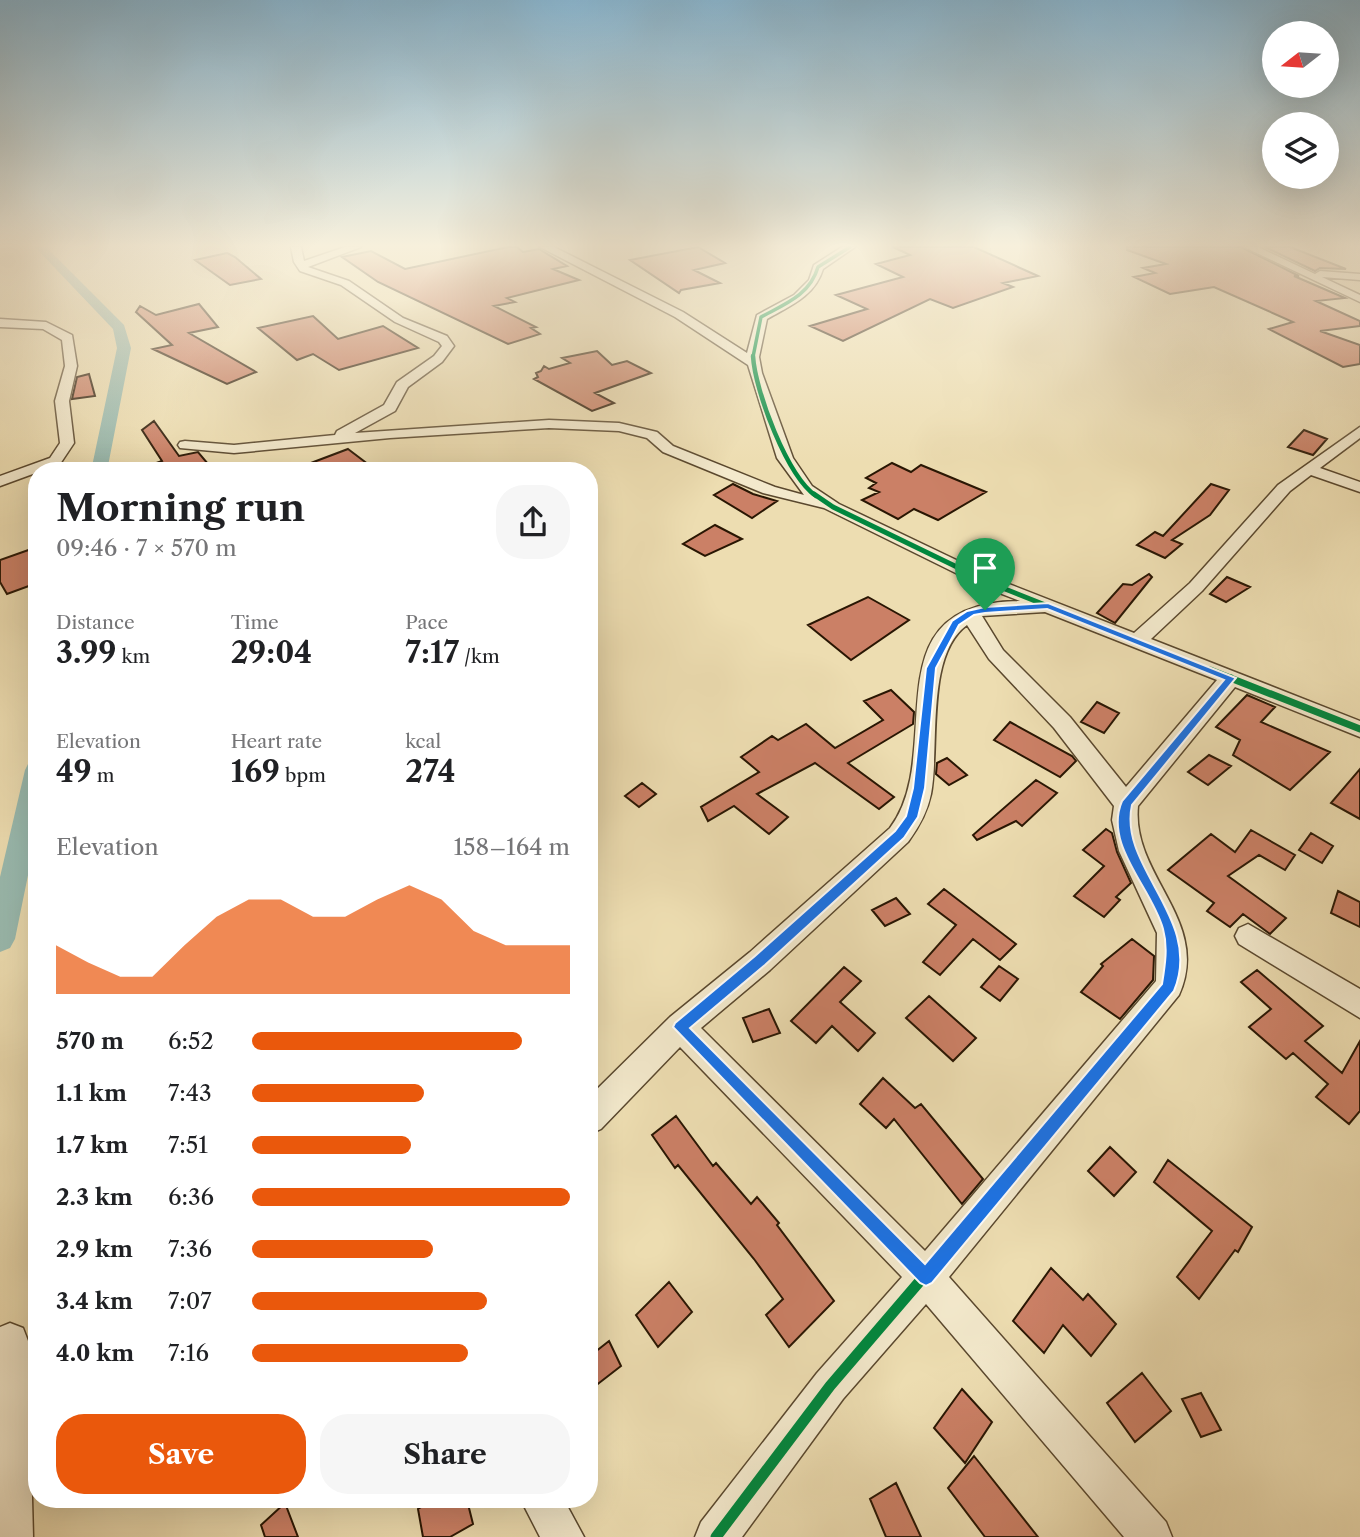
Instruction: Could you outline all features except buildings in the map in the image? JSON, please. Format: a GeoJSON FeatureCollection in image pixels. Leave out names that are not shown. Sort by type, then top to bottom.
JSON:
{"type":"FeatureCollection","features":[{"type":"Feature","properties":{"kind":"street"},"geometry":{"type":"LineString","coordinates":[[330,441],[390,408],[402,386],[438,359],[448,346],[443,339],[397,319]]}},
{"type":"Feature","properties":{"kind":"street"},"geometry":{"type":"LineString","coordinates":[[686,319],[706,329],[754,364]]}},
{"type":"Feature","properties":{"kind":"street"},"geometry":{"type":"LineString","coordinates":[[761,319],[754,364],[785,458],[806,489],[833,507],[990,583],[1360,729]]}},
{"type":"Feature","properties":{"kind":"street"},"geometry":{"type":"LineString","coordinates":[[0,323],[46,326],[68,338],[71,366],[62,401],[67,443],[52,462]]}},
{"type":"Feature","properties":{"kind":"street"},"geometry":{"type":"LineString","coordinates":[[185,446],[234,449],[550,424],[619,427],[652,435],[668,449],[769,490],[833,507]]}},
{"type":"Feature","properties":{"kind":"street"},"geometry":{"type":"LineString","coordinates":[[1136,642],[1196,587],[1284,488],[1360,430]]}},
{"type":"Feature","properties":{"kind":"street"},"geometry":{"type":"LineString","coordinates":[[1310,470],[1360,488]]}},
{"type":"Feature","properties":{"kind":"street"},"geometry":{"type":"LineString","coordinates":[[0,481],[28,471]]}},
{"type":"Feature","properties":{"kind":"street"},"geometry":{"type":"LineString","coordinates":[[598,1110],[680,1027],[760,961],[890,844],[912,817],[919,788],[931,668],[955,623],[971,613],[985,610],[1048,606]]}},
{"type":"Feature","properties":{"kind":"street"},"geometry":{"type":"LineString","coordinates":[[971,613],[981,637],[1009,672],[1053,713],[1126,804]]}},
{"type":"Feature","properties":{"kind":"street"},"geometry":{"type":"LineString","coordinates":[[716,1537],[830,1386],[926,1277],[1169,986],[1173,958],[1170,928],[1127,841],[1122,820],[1126,804],[1231,678]]}},
{"type":"Feature","properties":{"kind":"street"},"geometry":{"type":"LineString","coordinates":[[1248,936],[1360,1005]]}},
{"type":"Feature","properties":{"kind":"street"},"geometry":{"type":"LineString","coordinates":[[680,1027],[926,1277],[1151,1537]]}},
{"type":"Feature","properties":{"kind":"street"},"geometry":{"type":"LineString","coordinates":[[10,1341],[12,1537]]}},
{"type":"Feature","properties":{"kind":"street"},"geometry":{"type":"LineString","coordinates":[[546,1508],[563,1537]]}},
{"type":"Feature","properties":{"kind":"waterway"},"geometry":{"type":"LineString","coordinates":[[101,462],[124,348],[119,328],[110,319]]}},
{"type":"Feature","properties":{"kind":"waterway"},"geometry":{"type":"LineString","coordinates":[[0,939],[28,811]]}},
{"type":"Feature","properties":{"kind":"cycle path"},"geometry":{"type":"LineString","coordinates":[[761,319],[753,357],[755,373],[785,458],[806,489],[833,507],[990,583],[1360,729]]}},
{"type":"Feature","properties":{"kind":"cycle path"},"geometry":{"type":"LineString","coordinates":[[716,1537],[830,1386],[926,1277],[1169,986],[1171,933],[1131,851],[1124,820],[1126,804],[1231,678]]}},
{"type":"Feature","properties":{"kind":"route"},"geometry":{"type":"LineString","coordinates":[[1048,606],[1231,678],[1126,804],[1122,820],[1127,841],[1170,928],[1173,958],[1169,986],[926,1277],[680,1027],[760,961],[899,835],[912,817],[919,788],[931,668],[955,623],[971,613],[985,610],[1048,606]]}}]}
